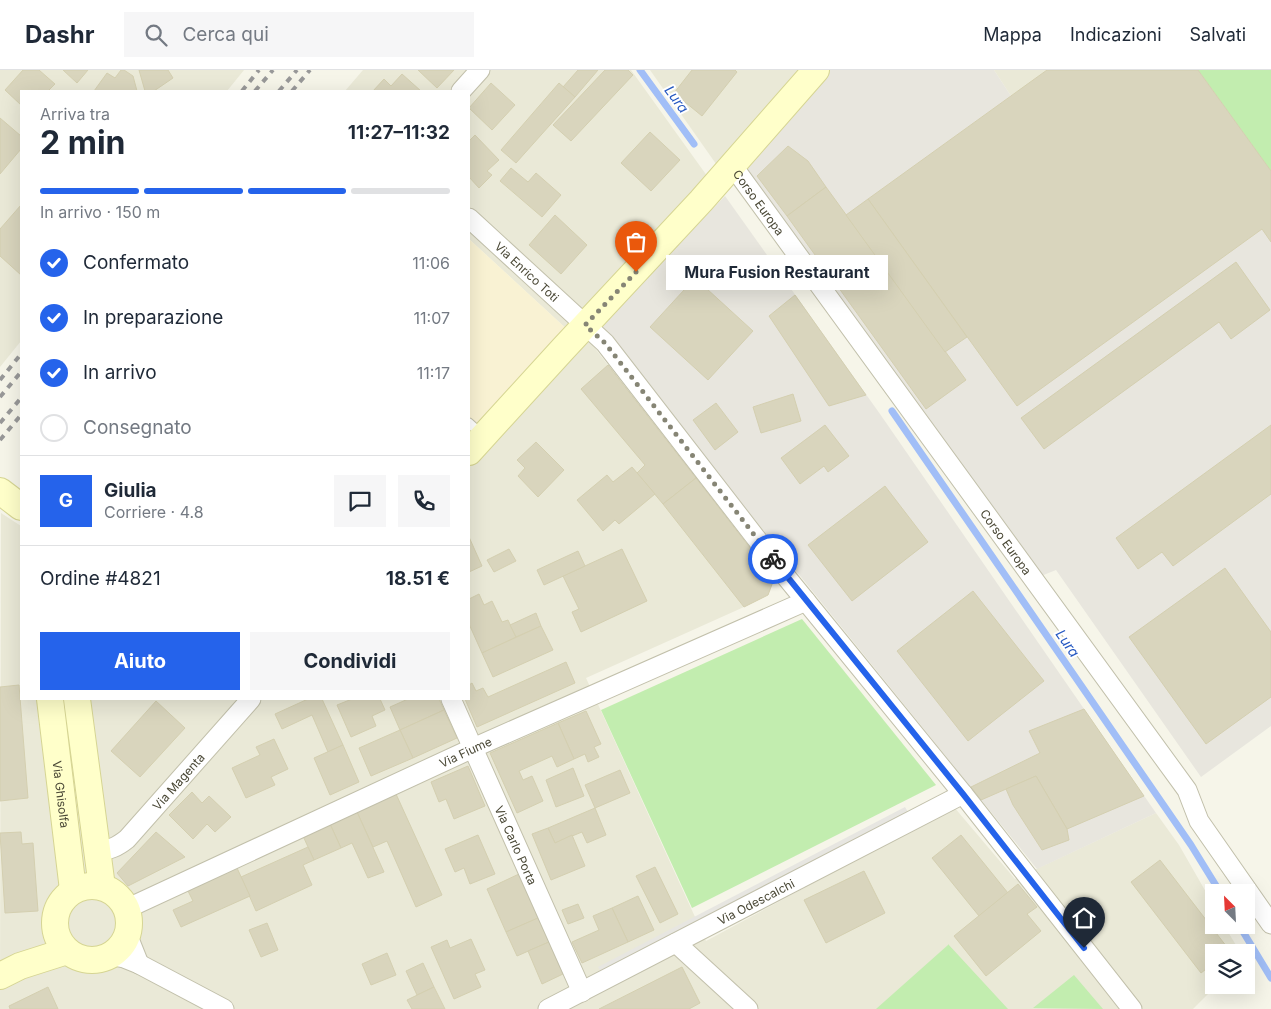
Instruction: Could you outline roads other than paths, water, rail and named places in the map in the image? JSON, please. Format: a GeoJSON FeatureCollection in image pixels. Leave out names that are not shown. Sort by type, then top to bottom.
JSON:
{"type":"FeatureCollection","features":[{"type":"Feature","properties":{"kind":"street"},"geometry":{"type":"LineString","coordinates":[[462,90],[480,70]]}},
{"type":"Feature","properties":{"kind":"street","name":"Corso Europa"},"geometry":{"type":"LineString","coordinates":[[474,437],[585,325],[684,220],[816,70]]}},
{"type":"Feature","properties":{"kind":"street","name":"Corso Europa"},"geometry":{"type":"LineString","coordinates":[[732,165],[1187,790],[1199,821],[1271,924]]}},
{"type":"Feature","properties":{"kind":"street","name":"Via Enrico Toti"},"geometry":{"type":"LineString","coordinates":[[470,219],[605,343],[806,601],[963,794],[1132,1009]]}},
{"type":"Feature","properties":{"kind":"street"},"geometry":{"type":"LineString","coordinates":[[0,491],[20,506]]}},
{"type":"Feature","properties":{"kind":"street","name":"Via Fiume"},"geometry":{"type":"LineString","coordinates":[[127,922],[473,748],[806,601]]}},
{"type":"Feature","properties":{"kind":"street","name":"Via Ghisolfa"},"geometry":{"type":"LineString","coordinates":[[50,700],[73,890]]}},
{"type":"Feature","properties":{"kind":"street"},"geometry":{"type":"LineString","coordinates":[[77,700],[102,887]]}},
{"type":"Feature","properties":{"kind":"street","name":"Via Magenta"},"geometry":{"type":"LineString","coordinates":[[97,851],[109,850],[119,846],[127,839],[250,700]]}},
{"type":"Feature","properties":{"kind":"street","name":"Via Carlo Porta"},"geometry":{"type":"LineString","coordinates":[[451,700],[582,992]]}},
{"type":"Feature","properties":{"kind":"street","name":"Via Odescalchi"},"geometry":{"type":"LineString","coordinates":[[548,1009],[963,794]]}},
{"type":"Feature","properties":{"kind":"street"},"geometry":{"type":"LineString","coordinates":[[127,922],[115,952],[101,958],[87,960],[76,956],[61,942],[55,914],[61,902],[73,890],[93,885],[109,890],[120,899],[127,922],[139,964]]}},
{"type":"Feature","properties":{"kind":"street"},"geometry":{"type":"LineString","coordinates":[[6,970],[61,942]]}},
{"type":"Feature","properties":{"kind":"street"},"geometry":{"type":"LineString","coordinates":[[676,943],[748,1009]]}},
{"type":"Feature","properties":{"kind":"street"},"geometry":{"type":"LineString","coordinates":[[109,955],[139,964],[210,1006]]}},
{"type":"Feature","properties":{"kind":"waterway","name":"Lura"},"geometry":{"type":"LineString","coordinates":[[640,70],[694,144]]}},
{"type":"Feature","properties":{"kind":"waterway","name":"Lura"},"geometry":{"type":"LineString","coordinates":[[892,411],[1191,845],[1215,884]]}},
{"type":"Feature","properties":{"kind":"waterway","name":"Lura"},"geometry":{"type":"LineString","coordinates":[[1244,934],[1271,978]]}},
{"type":"Feature","properties":{"kind":"railway"},"geometry":{"type":"LineString","coordinates":[[243,90],[259,70]]}},
{"type":"Feature","properties":{"kind":"railway"},"geometry":{"type":"LineString","coordinates":[[256,90],[273,70]]}},
{"type":"Feature","properties":{"kind":"railway"},"geometry":{"type":"LineString","coordinates":[[280,90],[297,70]]}},
{"type":"Feature","properties":{"kind":"railway"},"geometry":{"type":"LineString","coordinates":[[293,90],[310,70]]}},
{"type":"Feature","properties":{"kind":"railway"},"geometry":{"type":"LineString","coordinates":[[0,380],[20,355]]}},
{"type":"Feature","properties":{"kind":"railway"},"geometry":{"type":"LineString","coordinates":[[0,397],[20,373]]}},
{"type":"Feature","properties":{"kind":"railway"},"geometry":{"type":"LineString","coordinates":[[0,423],[20,399]]}},
{"type":"Feature","properties":{"kind":"railway"},"geometry":{"type":"LineString","coordinates":[[0,440],[20,416]]}},
{"type":"Feature","properties":{"kind":"place","name":"Mura Fusion Restaurant"},"geometry":{"type":"Point","coordinates":[636,272]}}]}
